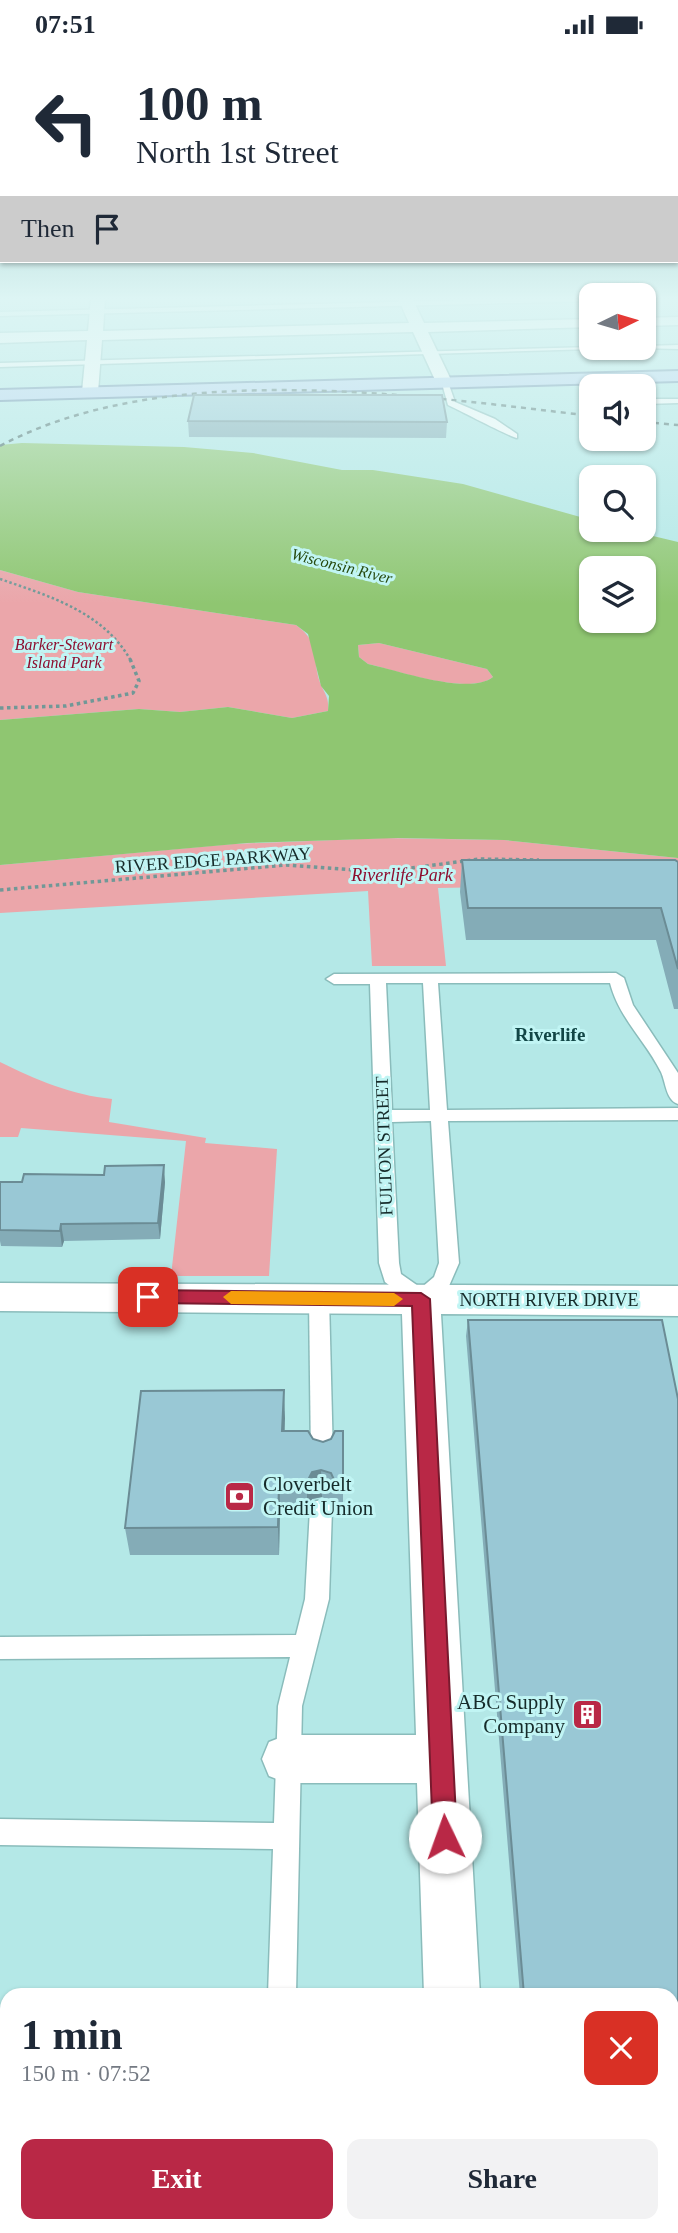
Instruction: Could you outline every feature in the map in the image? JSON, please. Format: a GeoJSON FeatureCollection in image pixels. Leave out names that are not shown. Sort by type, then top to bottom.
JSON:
{"type":"FeatureCollection","features":[{"type":"Feature","properties":{"kind":"street","name":"NORTH RIVER DRIVE"},"geometry":{"type":"LineString","coordinates":[[0,1297],[678,1301]]}},
{"type":"Feature","properties":{"kind":"street"},"geometry":{"type":"LineString","coordinates":[[421,1299],[452,1988]]}},
{"type":"Feature","properties":{"kind":"street"},"geometry":{"type":"LineString","coordinates":[[288,1759],[442,1759]]}},
{"type":"Feature","properties":{"kind":"lane"},"geometry":{"type":"LineString","coordinates":[[450,400],[451,403],[511,431],[514,436]]}},
{"type":"Feature","properties":{"kind":"lane"},"geometry":{"type":"LineString","coordinates":[[656,402],[678,401]]}},
{"type":"Feature","properties":{"kind":"lane"},"geometry":{"type":"LineString","coordinates":[[334,979],[616,978],[625,1007],[659,1053],[676,1087],[678,1098]]}},
{"type":"Feature","properties":{"kind":"lane","name":"FULTON STREET"},"geometry":{"type":"LineString","coordinates":[[378,979],[390,1271],[397,1282],[421,1299]]}},
{"type":"Feature","properties":{"kind":"lane"},"geometry":{"type":"LineString","coordinates":[[421,1299],[442,1281],[449,1263],[430,979]]}},
{"type":"Feature","properties":{"kind":"lane"},"geometry":{"type":"LineString","coordinates":[[383,1116],[678,1114]]}},
{"type":"Feature","properties":{"kind":"lane"},"geometry":{"type":"LineString","coordinates":[[319,1299],[322,1458]]}},
{"type":"Feature","properties":{"kind":"lane"},"geometry":{"type":"LineString","coordinates":[[282,1988],[291,1693],[318,1591],[321,1509]]}},
{"type":"Feature","properties":{"kind":"lane"},"geometry":{"type":"LineString","coordinates":[[0,1648],[304,1646]]}},
{"type":"Feature","properties":{"kind":"lane"},"geometry":{"type":"LineString","coordinates":[[0,1832],[286,1836]]}},
{"type":"Feature","properties":{"kind":"path"},"geometry":{"type":"LineString","coordinates":[[0,579],[77,606],[91,616],[122,647],[135,667],[139,681],[133,693],[109,700],[66,706],[0,708]]}},
{"type":"Feature","properties":{"kind":"path","name":"RIVER EDGE PARKWAY"},"geometry":{"type":"LineString","coordinates":[[0,890],[279,866],[382,872],[480,859],[548,861]]}},
{"type":"Feature","properties":{"kind":"green space","name":"Barker-Stewart Island Park"},"geometry":{"type":"Polygon","coordinates":[[[0,570],[78,592],[296,625],[313,646],[318,676],[328,700],[328,711],[292,718],[228,707],[180,712],[139,709],[0,720],[0,570]]]}},
{"type":"Feature","properties":{"kind":"green space"},"geometry":{"type":"Polygon","coordinates":[[[379,643],[487,669],[493,677],[468,684],[451,683],[368,664],[359,657],[358,645],[379,643]]]}},
{"type":"Feature","properties":{"kind":"green space","name":"Riverlife Park"},"geometry":{"type":"Polygon","coordinates":[[[384,838],[504,840],[678,858],[678,893],[492,887],[438,888],[446,966],[372,966],[368,891],[0,913],[0,865],[233,844],[384,838]]]}},
{"type":"Feature","properties":{"kind":"green space"},"geometry":{"type":"Polygon","coordinates":[[[0,1062],[55,1086],[112,1099],[109,1122],[206,1138],[205,1143],[277,1149],[269,1276],[171,1276],[186,1141],[21,1128],[18,1137],[0,1137],[0,1062]]]}},
{"type":"Feature","properties":{"kind":"water","name":"Wisconsin River"},"geometry":{"type":"Polygon","coordinates":[[[22,443],[184,447],[253,453],[342,470],[373,470],[463,484],[579,517],[579,542],[656,542],[656,537],[678,542],[678,858],[504,840],[398,838],[247,843],[0,865],[0,720],[139,709],[180,712],[228,707],[292,718],[328,711],[329,696],[321,686],[308,634],[296,625],[78,592],[0,570],[0,445],[22,443]],[[379,643],[358,645],[359,657],[368,664],[432,680],[467,684],[482,682],[493,677],[487,669],[379,643]]]}},
{"type":"Feature","properties":{"kind":"building"},"geometry":{"type":"Polygon","coordinates":[[[193,400],[443,400],[447,422],[188,421],[193,400]]]}},
{"type":"Feature","properties":{"kind":"building"},"geometry":{"type":"Polygon","coordinates":[[[462,860],[675,860],[678,862],[678,969],[661,908],[468,908],[462,860]]]}},
{"type":"Feature","properties":{"kind":"building"},"geometry":{"type":"Polygon","coordinates":[[[164,1165],[158,1223],[61,1224],[60,1231],[0,1230],[0,1182],[22,1182],[24,1174],[104,1175],[105,1166],[164,1165]]]}},
{"type":"Feature","properties":{"kind":"building","name":"ABC Supply Company"},"geometry":{"type":"Polygon","coordinates":[[[468,1320],[662,1320],[678,1399],[678,1988],[523,1988],[468,1320]]]}},
{"type":"Feature","properties":{"kind":"building","name":"Cloverbelt Credit Union"},"geometry":{"type":"Polygon","coordinates":[[[284,1390],[282,1431],[308,1431],[313,1439],[323,1442],[331,1439],[335,1431],[343,1431],[343,1482],[335,1482],[331,1473],[321,1470],[312,1472],[307,1482],[279,1482],[278,1527],[125,1528],[141,1391],[284,1390]]]}},
{"type":"Feature","properties":{"kind":"railway"},"geometry":{"type":"LineString","coordinates":[[0,446],[65,419],[146,400]]}},
{"type":"Feature","properties":{"kind":"railway"},"geometry":{"type":"LineString","coordinates":[[455,400],[579,414]]}},
{"type":"Feature","properties":{"kind":"railway"},"geometry":{"type":"LineString","coordinates":[[656,423],[678,425]]}},
{"type":"Feature","properties":{"kind":"slow traffic"},"geometry":{"type":"LineString","coordinates":[[231,1297],[394,1299]]}},
{"type":"Feature","properties":{"kind":"place","name":"Cloverbelt Credit Union"},"geometry":{"type":"Point","coordinates":[240,1496]}},
{"type":"Feature","properties":{"kind":"place","name":"ABC Supply Company"},"geometry":{"type":"Point","coordinates":[588,1714]}},
{"type":"Feature","properties":{"kind":"district","name":"Riverlife"},"geometry":{"type":"Point","coordinates":[550,1034]}},
{"type":"Feature","properties":{"kind":"route"},"geometry":{"type":"LineString","coordinates":[[148,1297],[421,1299],[445,1837]]}}]}
